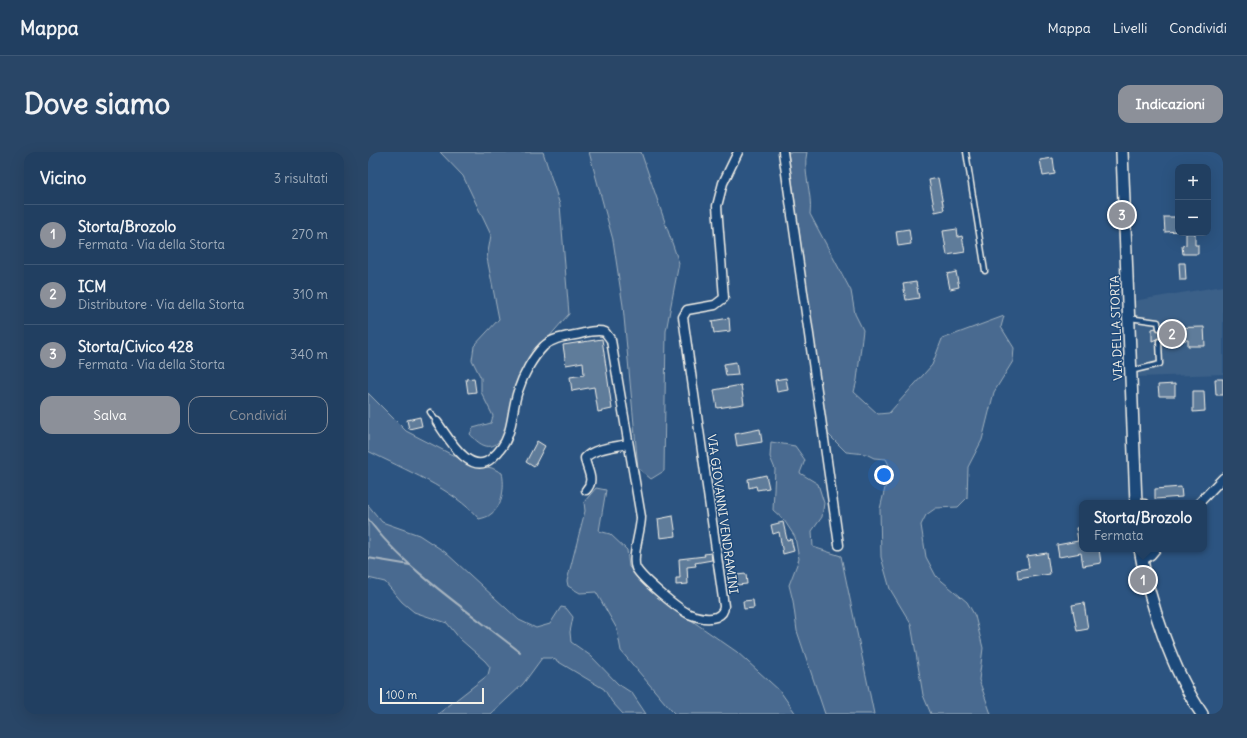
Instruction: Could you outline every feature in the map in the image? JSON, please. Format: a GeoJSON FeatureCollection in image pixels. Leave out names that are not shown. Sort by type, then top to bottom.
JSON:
{"type":"FeatureCollection","features":[{"type":"Feature","properties":{"kind":"main road","name":"VIA DELLA STORTA"},"geometry":{"type":"LineString","coordinates":[[1122,152],[1131,371],[1139,500]]}},
{"type":"Feature","properties":{"kind":"main road"},"geometry":{"type":"LineString","coordinates":[[1140,552],[1153,606],[1175,662],[1202,714]]}},
{"type":"Feature","properties":{"kind":"street","name":"VIA GIOVANNI VENDRAMINI"},"geometry":{"type":"LineString","coordinates":[[437,422],[457,450],[465,458],[476,463],[487,462],[499,451],[508,437],[519,386],[542,350],[549,343],[558,338],[600,330],[605,332],[611,340],[641,517],[641,530],[635,560],[637,569],[648,582],[685,612],[703,618],[718,616],[722,613],[724,606],[683,317],[687,310],[715,305],[724,298],[717,206],[723,183],[738,152]]}},
{"type":"Feature","properties":{"kind":"street"},"geometry":{"type":"LineString","coordinates":[[783,152],[839,545]]}},
{"type":"Feature","properties":{"kind":"street"},"geometry":{"type":"LineString","coordinates":[[586,490],[590,482],[590,476],[585,458],[594,452],[628,444]]}},
{"type":"Feature","properties":{"kind":"street"},"geometry":{"type":"LineString","coordinates":[[1202,500],[1223,478]]}},
{"type":"Feature","properties":{"kind":"street"},"geometry":{"type":"LineString","coordinates":[[1142,561],[1154,552]]}},
{"type":"Feature","properties":{"kind":"lane"},"geometry":{"type":"LineString","coordinates":[[966,152],[985,271]]}},
{"type":"Feature","properties":{"kind":"lane"},"geometry":{"type":"LineString","coordinates":[[1129,318],[1158,322],[1159,328]]}},
{"type":"Feature","properties":{"kind":"lane"},"geometry":{"type":"LineString","coordinates":[[1131,371],[1160,364],[1159,341]]}},
{"type":"Feature","properties":{"kind":"lane"},"geometry":{"type":"LineString","coordinates":[[430,412],[437,422]]}},
{"type":"Feature","properties":{"kind":"shaded area"},"geometry":{"type":"Polygon","coordinates":[[[440,152],[543,152],[560,205],[569,314],[540,348],[521,375],[513,392],[508,424],[505,432],[502,438],[492,446],[485,446],[475,440],[470,434],[473,428],[491,423],[493,416],[481,392],[481,378],[472,360],[474,346],[499,319],[487,258],[491,235],[463,176],[440,152]]]}},
{"type":"Feature","properties":{"kind":"shaded area"},"geometry":{"type":"Polygon","coordinates":[[[589,152],[641,152],[679,263],[666,331],[664,471],[651,479],[638,468],[623,306],[613,240],[589,152]]]}},
{"type":"Feature","properties":{"kind":"shaded area"},"geometry":{"type":"Polygon","coordinates":[[[788,152],[807,152],[806,167],[811,206],[810,214],[851,291],[855,314],[863,330],[857,380],[854,392],[878,414],[889,413],[932,365],[942,339],[1004,316],[1001,327],[1014,348],[1013,361],[994,392],[982,440],[968,467],[967,498],[958,507],[936,508],[926,515],[921,525],[926,557],[936,576],[967,602],[975,616],[983,648],[979,680],[991,714],[931,714],[923,695],[911,624],[890,589],[881,557],[880,509],[890,467],[886,459],[874,458],[866,454],[846,452],[827,433],[788,152]]]}},
{"type":"Feature","properties":{"kind":"shaded area"},"geometry":{"type":"Polygon","coordinates":[[[1223,286],[1223,374],[1137,377],[1133,301],[1223,286]]]}},
{"type":"Feature","properties":{"kind":"shaded area"},"geometry":{"type":"Polygon","coordinates":[[[368,393],[406,431],[470,464],[492,468],[502,473],[503,489],[501,501],[495,510],[488,516],[479,519],[456,498],[442,489],[368,451],[368,393]]]}},
{"type":"Feature","properties":{"kind":"shaded area"},"geometry":{"type":"Polygon","coordinates":[[[771,442],[795,446],[805,460],[800,473],[818,484],[824,503],[822,517],[812,531],[813,547],[841,556],[874,714],[825,714],[797,631],[789,585],[799,559],[795,537],[784,520],[773,510],[775,469],[770,457],[771,442]]]}},
{"type":"Feature","properties":{"kind":"shaded area"},"geometry":{"type":"Polygon","coordinates":[[[596,488],[606,490],[599,531],[610,534],[627,550],[629,567],[644,583],[688,618],[737,652],[780,691],[796,714],[675,714],[671,710],[621,651],[617,629],[596,592],[580,593],[568,586],[567,581],[585,511],[584,502],[596,488]]]}},
{"type":"Feature","properties":{"kind":"shaded area"},"geometry":{"type":"Polygon","coordinates":[[[368,505],[382,522],[419,535],[445,552],[519,620],[536,628],[550,624],[561,607],[566,608],[573,617],[570,632],[571,642],[591,656],[618,684],[632,693],[646,714],[623,714],[612,702],[604,689],[552,658],[542,658],[523,684],[491,714],[438,714],[488,675],[490,667],[460,639],[447,623],[414,612],[402,602],[385,582],[368,578],[368,505]]]}},
{"type":"Feature","properties":{"kind":"building"},"geometry":{"type":"Polygon","coordinates":[[[1053,158],[1055,174],[1043,176],[1040,160],[1053,158]]]}},
{"type":"Feature","properties":{"kind":"building"},"geometry":{"type":"Polygon","coordinates":[[[938,178],[944,210],[935,212],[929,180],[938,178]]]}},
{"type":"Feature","properties":{"kind":"building"},"geometry":{"type":"Polygon","coordinates":[[[1164,217],[1175,217],[1175,231],[1165,232],[1164,217]]]}},
{"type":"Feature","properties":{"kind":"building"},"geometry":{"type":"Polygon","coordinates":[[[909,229],[911,244],[898,246],[896,231],[909,229]]]}},
{"type":"Feature","properties":{"kind":"building"},"geometry":{"type":"Polygon","coordinates":[[[957,229],[958,237],[962,236],[965,252],[947,255],[943,231],[957,229]]]}},
{"type":"Feature","properties":{"kind":"building"},"geometry":{"type":"Polygon","coordinates":[[[1186,236],[1195,236],[1195,245],[1198,245],[1198,254],[1183,254],[1182,246],[1186,245],[1186,236]]]}},
{"type":"Feature","properties":{"kind":"building"},"geometry":{"type":"Polygon","coordinates":[[[1179,263],[1185,263],[1186,280],[1180,280],[1179,263]]]}},
{"type":"Feature","properties":{"kind":"building"},"geometry":{"type":"Polygon","coordinates":[[[956,272],[959,287],[950,289],[947,274],[956,272]]]}},
{"type":"Feature","properties":{"kind":"building"},"geometry":{"type":"Polygon","coordinates":[[[916,282],[919,298],[906,300],[903,284],[916,282]]]}},
{"type":"Feature","properties":{"kind":"building"},"geometry":{"type":"Polygon","coordinates":[[[729,318],[730,331],[714,333],[712,321],[729,318]]]}},
{"type":"Feature","properties":{"kind":"building"},"geometry":{"type":"Polygon","coordinates":[[[1204,327],[1205,346],[1188,346],[1188,340],[1162,341],[1159,338],[1152,341],[1152,329],[1156,328],[1159,331],[1162,328],[1204,327]]]}},
{"type":"Feature","properties":{"kind":"building"},"geometry":{"type":"Polygon","coordinates":[[[602,339],[612,409],[598,412],[594,387],[572,391],[570,377],[584,375],[583,362],[566,365],[563,345],[602,339]]]}},
{"type":"Feature","properties":{"kind":"building"},"geometry":{"type":"Polygon","coordinates":[[[736,362],[738,375],[726,376],[724,364],[736,362]]]}},
{"type":"Feature","properties":{"kind":"building"},"geometry":{"type":"Polygon","coordinates":[[[474,378],[476,392],[468,393],[466,379],[474,378]]]}},
{"type":"Feature","properties":{"kind":"building"},"geometry":{"type":"Polygon","coordinates":[[[786,378],[788,390],[777,392],[775,380],[786,378]]]}},
{"type":"Feature","properties":{"kind":"building"},"geometry":{"type":"Polygon","coordinates":[[[1215,379],[1223,379],[1223,395],[1216,395],[1215,379]]]}},
{"type":"Feature","properties":{"kind":"building"},"geometry":{"type":"Polygon","coordinates":[[[1175,384],[1175,396],[1159,396],[1158,385],[1175,384]]]}},
{"type":"Feature","properties":{"kind":"building"},"geometry":{"type":"Polygon","coordinates":[[[741,385],[744,404],[717,408],[714,390],[741,385]]]}},
{"type":"Feature","properties":{"kind":"building"},"geometry":{"type":"Polygon","coordinates":[[[1193,391],[1204,391],[1205,411],[1193,412],[1193,391]]]}},
{"type":"Feature","properties":{"kind":"building"},"geometry":{"type":"Polygon","coordinates":[[[420,417],[422,426],[409,429],[407,420],[420,417]]]}},
{"type":"Feature","properties":{"kind":"building"},"geometry":{"type":"Polygon","coordinates":[[[760,429],[762,442],[737,446],[735,434],[760,429]]]}},
{"type":"Feature","properties":{"kind":"building"},"geometry":{"type":"Polygon","coordinates":[[[537,441],[545,446],[534,467],[526,462],[537,441]]]}},
{"type":"Feature","properties":{"kind":"building"},"geometry":{"type":"Polygon","coordinates":[[[766,475],[769,488],[757,490],[756,486],[749,488],[748,479],[766,475]]]}},
{"type":"Feature","properties":{"kind":"building"},"geometry":{"type":"Polygon","coordinates":[[[1181,487],[1182,497],[1155,499],[1155,489],[1181,487]]]}},
{"type":"Feature","properties":{"kind":"building"},"geometry":{"type":"Polygon","coordinates":[[[673,516],[676,536],[660,538],[658,519],[673,516]]]}},
{"type":"Feature","properties":{"kind":"building"},"geometry":{"type":"Polygon","coordinates":[[[783,522],[787,540],[791,539],[794,551],[783,554],[779,532],[773,534],[771,525],[783,522]]]}},
{"type":"Feature","properties":{"kind":"building"},"geometry":{"type":"Polygon","coordinates":[[[1076,528],[1079,528],[1079,552],[1099,552],[1101,563],[1083,566],[1081,553],[1059,557],[1057,545],[1078,541],[1076,528]]]}},
{"type":"Feature","properties":{"kind":"building"},"geometry":{"type":"Polygon","coordinates":[[[711,553],[712,560],[695,563],[696,566],[687,567],[688,584],[676,585],[676,578],[680,578],[679,559],[705,556],[704,554],[711,553]]]}},
{"type":"Feature","properties":{"kind":"building"},"geometry":{"type":"Polygon","coordinates":[[[1047,553],[1050,574],[1018,579],[1017,570],[1029,568],[1027,556],[1047,553]]]}},
{"type":"Feature","properties":{"kind":"building"},"geometry":{"type":"Polygon","coordinates":[[[746,574],[747,584],[737,585],[736,575],[746,574]]]}},
{"type":"Feature","properties":{"kind":"building"},"geometry":{"type":"Polygon","coordinates":[[[753,600],[754,608],[744,609],[743,601],[753,600]]]}},
{"type":"Feature","properties":{"kind":"building"},"geometry":{"type":"Polygon","coordinates":[[[1084,603],[1088,629],[1077,631],[1072,605],[1084,603]]]}},
{"type":"Feature","properties":{"kind":"waterway"},"geometry":{"type":"LineString","coordinates":[[368,519],[383,538],[419,573],[520,652]]}},
{"type":"Feature","properties":{"kind":"waterway"},"geometry":{"type":"LineString","coordinates":[[368,558],[410,565]]}},
{"type":"Feature","properties":{"kind":"place","name":"Storta/Civico 428"},"geometry":{"type":"Point","coordinates":[1122,215]}},
{"type":"Feature","properties":{"kind":"place","name":"ICM"},"geometry":{"type":"Point","coordinates":[1172,334]}},
{"type":"Feature","properties":{"kind":"place","name":"Storta/Brozolo"},"geometry":{"type":"Point","coordinates":[1143,580]}}]}
